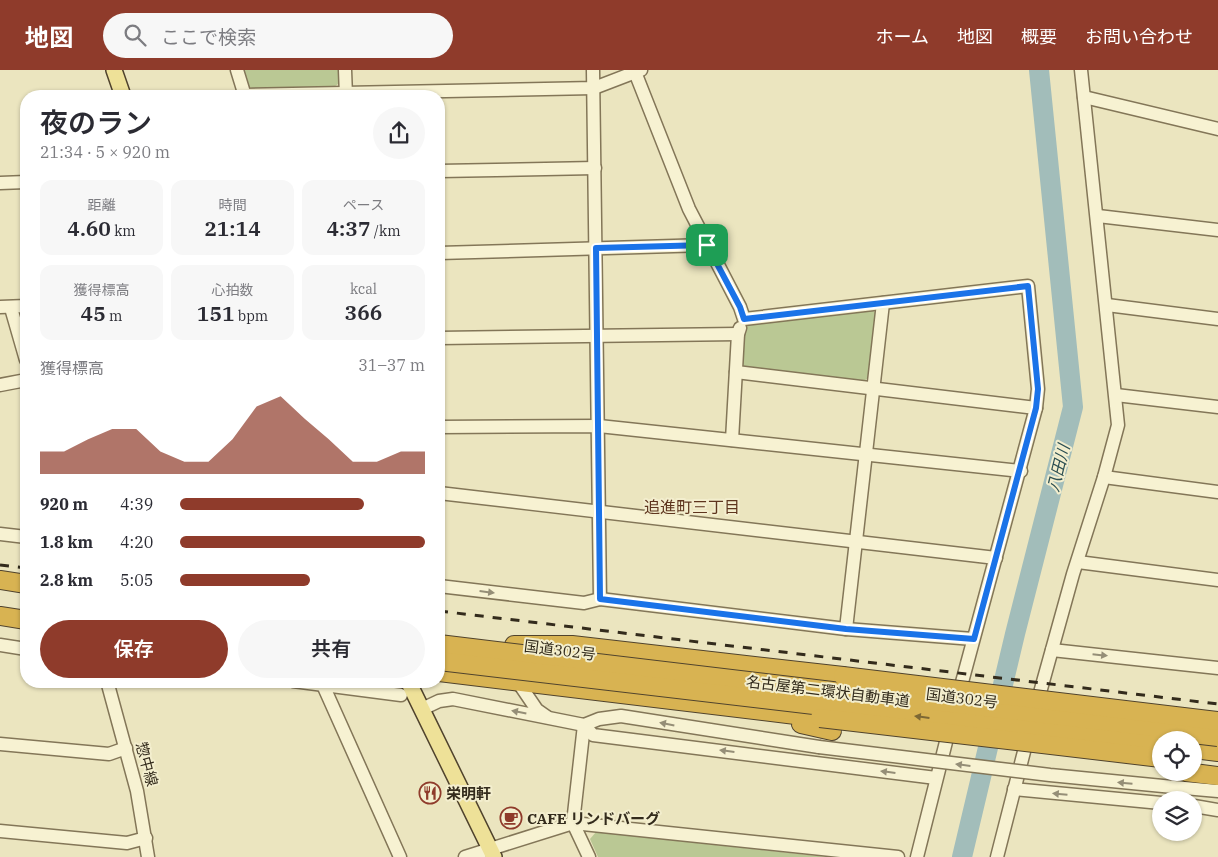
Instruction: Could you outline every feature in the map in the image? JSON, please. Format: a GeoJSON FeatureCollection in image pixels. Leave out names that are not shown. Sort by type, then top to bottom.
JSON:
{"type":"FeatureCollection","features":[{"type":"Feature","properties":{"kind":"highway"},"geometry":{"type":"LineString","coordinates":[[0,580],[20,583]]}},
{"type":"Feature","properties":{"kind":"highway"},"geometry":{"type":"LineString","coordinates":[[0,588],[20,591]]}},
{"type":"Feature","properties":{"kind":"highway"},"geometry":{"type":"LineString","coordinates":[[0,607],[20,610]]}},
{"type":"Feature","properties":{"kind":"highway"},"geometry":{"type":"LineString","coordinates":[[0,616],[20,619]]}},
{"type":"Feature","properties":{"kind":"highway","name":"国道302号"},"geometry":{"type":"LineString","coordinates":[[445,637],[514,645],[572,645],[1046,708],[1218,728]]}},
{"type":"Feature","properties":{"kind":"highway","name":"名古屋第二環状自動車道"},"geometry":{"type":"LineString","coordinates":[[445,645],[1218,737]]}},
{"type":"Feature","properties":{"kind":"highway","name":"名古屋第二環状自動車道"},"geometry":{"type":"LineString","coordinates":[[445,662],[1152,745]]}},
{"type":"Feature","properties":{"kind":"highway"},"geometry":{"type":"LineString","coordinates":[[445,673],[1152,757]]}},
{"type":"Feature","properties":{"kind":"highway"},"geometry":{"type":"LineString","coordinates":[[843,680],[1218,721]]}},
{"type":"Feature","properties":{"kind":"highway"},"geometry":{"type":"LineString","coordinates":[[707,704],[832,731],[1152,769]]}},
{"type":"Feature","properties":{"kind":"highway"},"geometry":{"type":"LineString","coordinates":[[1202,751],[1218,752]]}},
{"type":"Feature","properties":{"kind":"highway"},"geometry":{"type":"LineString","coordinates":[[1202,763],[1218,765]]}},
{"type":"Feature","properties":{"kind":"highway"},"geometry":{"type":"LineString","coordinates":[[1202,774],[1218,776]]}},
{"type":"Feature","properties":{"kind":"main road"},"geometry":{"type":"LineString","coordinates":[[114,70],[121,90]]}},
{"type":"Feature","properties":{"kind":"main road"},"geometry":{"type":"LineString","coordinates":[[412,688],[492,853]]}},
{"type":"Feature","properties":{"kind":"street"},"geometry":{"type":"LineString","coordinates":[[236,70],[243,90]]}},
{"type":"Feature","properties":{"kind":"street"},"geometry":{"type":"LineString","coordinates":[[345,70],[346,90]]}},
{"type":"Feature","properties":{"kind":"street"},"geometry":{"type":"LineString","coordinates":[[593,70],[600,599]]}},
{"type":"Feature","properties":{"kind":"street"},"geometry":{"type":"LineString","coordinates":[[997,857],[1052,650],[1118,425],[1082,70]]}},
{"type":"Feature","properties":{"kind":"street"},"geometry":{"type":"LineString","coordinates":[[445,92],[594,88],[638,71],[689,208],[740,307],[744,319],[738,334],[732,440]]}},
{"type":"Feature","properties":{"kind":"street"},"geometry":{"type":"LineString","coordinates":[[1084,97],[1218,129]]}},
{"type":"Feature","properties":{"kind":"street"},"geometry":{"type":"LineString","coordinates":[[445,171],[595,168]]}},
{"type":"Feature","properties":{"kind":"street"},"geometry":{"type":"LineString","coordinates":[[0,183],[20,182]]}},
{"type":"Feature","properties":{"kind":"street"},"geometry":{"type":"LineString","coordinates":[[1098,216],[1218,230]]}},
{"type":"Feature","properties":{"kind":"street"},"geometry":{"type":"LineString","coordinates":[[445,253],[707,245]]}},
{"type":"Feature","properties":{"kind":"street"},"geometry":{"type":"LineString","coordinates":[[744,319],[1028,286],[1038,389],[1036,408],[1021,471],[936,778],[917,857]]}},
{"type":"Feature","properties":{"kind":"street"},"geometry":{"type":"LineString","coordinates":[[846,629],[864,453],[883,303]]}},
{"type":"Feature","properties":{"kind":"street"},"geometry":{"type":"LineString","coordinates":[[1107,305],[1218,319]]}},
{"type":"Feature","properties":{"kind":"street"},"geometry":{"type":"LineString","coordinates":[[20,307],[6,308],[20,344]]}},
{"type":"Feature","properties":{"kind":"street"},"geometry":{"type":"LineString","coordinates":[[445,338],[738,334]]}},
{"type":"Feature","properties":{"kind":"street"},"geometry":{"type":"LineString","coordinates":[[736,372],[1036,408]]}},
{"type":"Feature","properties":{"kind":"street"},"geometry":{"type":"LineString","coordinates":[[0,385],[20,381]]}},
{"type":"Feature","properties":{"kind":"street"},"geometry":{"type":"LineString","coordinates":[[1116,395],[1218,406]]}},
{"type":"Feature","properties":{"kind":"street"},"geometry":{"type":"LineString","coordinates":[[445,426],[599,426],[1021,471]]}},
{"type":"Feature","properties":{"kind":"street"},"geometry":{"type":"LineString","coordinates":[[1104,477],[1218,492]]}},
{"type":"Feature","properties":{"kind":"street"},"geometry":{"type":"LineString","coordinates":[[445,494],[996,558]]}},
{"type":"Feature","properties":{"kind":"street"},"geometry":{"type":"LineString","coordinates":[[0,534],[20,536]]}},
{"type":"Feature","properties":{"kind":"street"},"geometry":{"type":"LineString","coordinates":[[1078,562],[1218,580]]}},
{"type":"Feature","properties":{"kind":"street"},"geometry":{"type":"LineString","coordinates":[[445,587],[584,603],[600,599],[846,629],[974,639]]}},
{"type":"Feature","properties":{"kind":"street"},"geometry":{"type":"LineString","coordinates":[[0,645],[20,647]]}},
{"type":"Feature","properties":{"kind":"street"},"geometry":{"type":"LineString","coordinates":[[1052,650],[1218,668]]}},
{"type":"Feature","properties":{"kind":"street"},"geometry":{"type":"LineString","coordinates":[[518,682],[537,710],[546,717]]}},
{"type":"Feature","properties":{"kind":"street","name":"惣中線"},"geometry":{"type":"LineString","coordinates":[[109,688],[137,791],[148,857]]}},
{"type":"Feature","properties":{"kind":"street"},"geometry":{"type":"LineString","coordinates":[[317,688],[400,857]]}},
{"type":"Feature","properties":{"kind":"street"},"geometry":{"type":"LineString","coordinates":[[351,688],[402,695]]}},
{"type":"Feature","properties":{"kind":"street"},"geometry":{"type":"LineString","coordinates":[[422,709],[439,701],[453,699],[584,725],[593,734],[936,778]]}},
{"type":"Feature","properties":{"kind":"street"},"geometry":{"type":"LineString","coordinates":[[584,725],[599,719],[621,716],[819,748],[1050,776],[1218,791]]}},
{"type":"Feature","properties":{"kind":"street"},"geometry":{"type":"LineString","coordinates":[[584,725],[573,822],[589,857]]}},
{"type":"Feature","properties":{"kind":"street"},"geometry":{"type":"LineString","coordinates":[[0,744],[109,754],[126,748]]}},
{"type":"Feature","properties":{"kind":"street"},"geometry":{"type":"LineString","coordinates":[[1014,789],[1152,802]]}},
{"type":"Feature","properties":{"kind":"street"},"geometry":{"type":"LineString","coordinates":[[1202,807],[1218,810]]}},
{"type":"Feature","properties":{"kind":"street"},"geometry":{"type":"LineString","coordinates":[[465,857],[492,853],[573,822],[839,854],[898,857]]}},
{"type":"Feature","properties":{"kind":"street"},"geometry":{"type":"LineString","coordinates":[[0,831],[127,843],[146,838]]}},
{"type":"Feature","properties":{"kind":"green space"},"geometry":{"type":"Polygon","coordinates":[[[242,70],[338,70],[338,84],[334,87],[252,88],[247,86],[242,70]]]}},
{"type":"Feature","properties":{"kind":"green space"},"geometry":{"type":"Polygon","coordinates":[[[872,310],[876,313],[869,377],[864,381],[745,367],[742,363],[743,329],[747,325],[872,310]]]}},
{"type":"Feature","properties":{"kind":"green space"},"geometry":{"type":"Polygon","coordinates":[[[596,832],[827,857],[598,857],[590,839],[596,832]]]}},
{"type":"Feature","properties":{"kind":"waterway","name":"八田川"},"geometry":{"type":"LineString","coordinates":[[962,857],[1015,634],[1073,407],[1039,70]]}},
{"type":"Feature","properties":{"kind":"railway"},"geometry":{"type":"LineString","coordinates":[[0,565],[20,567]]}},
{"type":"Feature","properties":{"kind":"railway"},"geometry":{"type":"LineString","coordinates":[[445,612],[1218,704]]}},
{"type":"Feature","properties":{"kind":"place","name":"栄明軒"},"geometry":{"type":"Point","coordinates":[430,793]}},
{"type":"Feature","properties":{"kind":"place","name":"CAFE リンドバーグ"},"geometry":{"type":"Point","coordinates":[511,818]}},
{"type":"Feature","properties":{"kind":"district","name":"追進町三丁目"},"geometry":{"type":"Point","coordinates":[692,507]}},
{"type":"Feature","properties":{"kind":"route"},"geometry":{"type":"LineString","coordinates":[[707,245],[740,307],[744,319],[1028,286],[1038,389],[1036,408],[1021,471],[974,639],[846,629],[600,599],[596,248],[707,245]]}}]}
